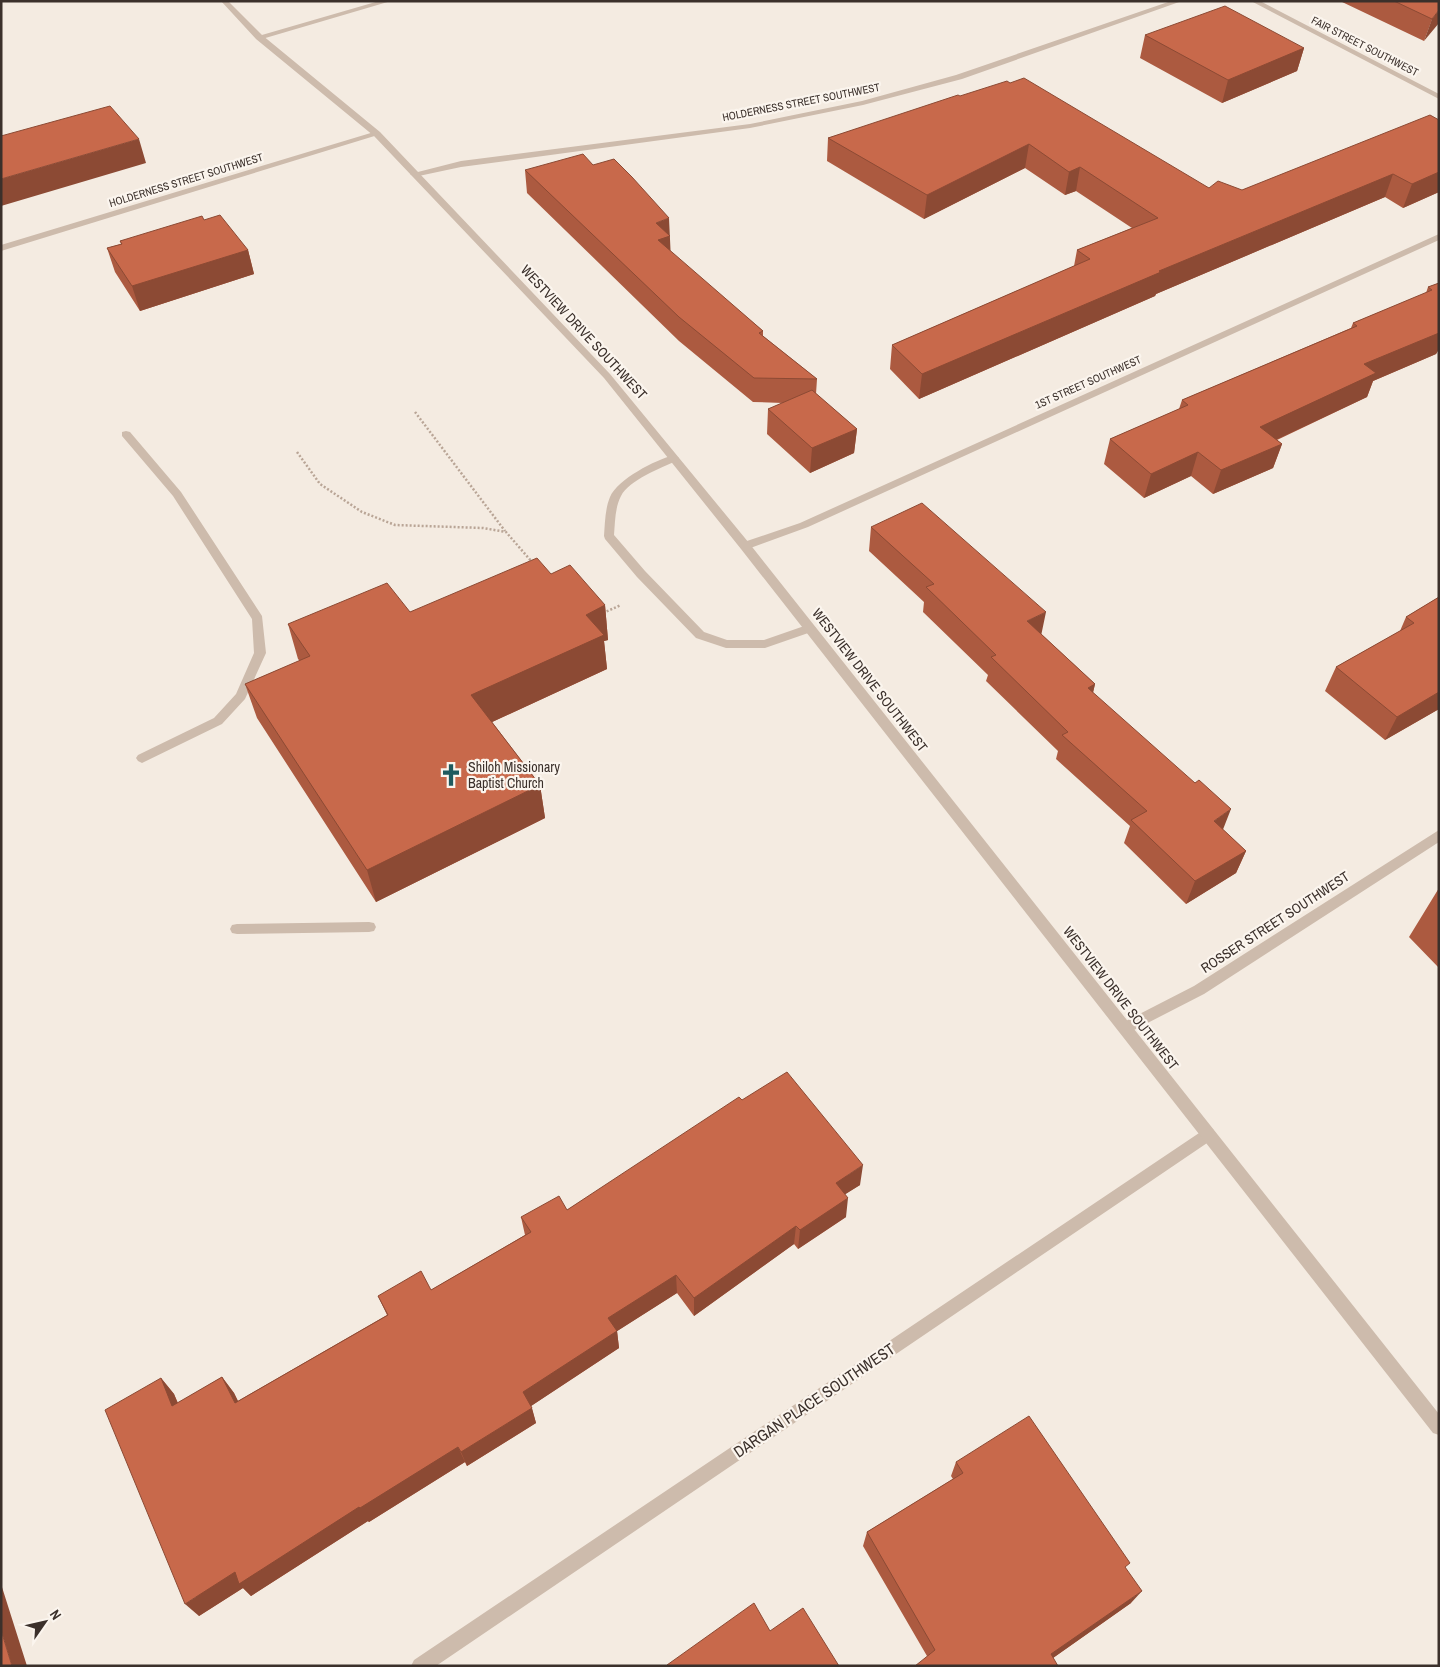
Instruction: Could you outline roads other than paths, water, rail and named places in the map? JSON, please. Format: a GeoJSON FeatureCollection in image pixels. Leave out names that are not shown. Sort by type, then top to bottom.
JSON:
{"type":"FeatureCollection","features":[{"type":"Feature","properties":{"kind":"street","name":"WESTVIEW DRIVE SOUTHWEST"},"geometry":{"type":"LineString","coordinates":[[224,1],[259,37],[377,134],[607,376],[810,628],[1439,1427]]}},
{"type":"Feature","properties":{"kind":"street"},"geometry":{"type":"LineString","coordinates":[[259,37],[388,1]]}},
{"type":"Feature","properties":{"kind":"street","name":"HOLDERNESS STREET SOUTHWEST"},"geometry":{"type":"LineString","coordinates":[[414,174],[461,164],[750,126],[863,103],[959,77],[1180,1]]}},
{"type":"Feature","properties":{"kind":"street","name":"FAIR STREET SOUTHWEST"},"geometry":{"type":"LineString","coordinates":[[1254,1],[1439,97]]}},
{"type":"Feature","properties":{"kind":"street","name":"HOLDERNESS STREET SOUTHWEST"},"geometry":{"type":"LineString","coordinates":[[1,248],[377,134]]}},
{"type":"Feature","properties":{"kind":"street","name":"1ST STREET SOUTHWEST"},"geometry":{"type":"LineString","coordinates":[[745,546],[804,525],[1439,238]]}},
{"type":"Feature","properties":{"kind":"street"},"geometry":{"type":"LineString","coordinates":[[126,434],[178,494],[258,619],[260,653],[241,696],[218,721],[142,758]]}},
{"type":"Feature","properties":{"kind":"street"},"geometry":{"type":"LineString","coordinates":[[674,458],[633,479],[617,494],[611,515],[609,536],[641,574],[700,635],[726,644],[764,644],[810,628]]}},
{"type":"Feature","properties":{"kind":"street","name":"ROSSER STREET SOUTHWEST"},"geometry":{"type":"LineString","coordinates":[[1125,1028],[1200,990],[1439,836]]}},
{"type":"Feature","properties":{"kind":"street"},"geometry":{"type":"LineString","coordinates":[[238,929],[369,927]]}},
{"type":"Feature","properties":{"kind":"street","name":"DARGAN PLACE SOUTHWEST"},"geometry":{"type":"LineString","coordinates":[[420,1666],[1208,1134]]}},
{"type":"Feature","properties":{"kind":"place","name":"Shiloh Missionary Baptist Church"},"geometry":{"type":"Point","coordinates":[451,775]}}]}
